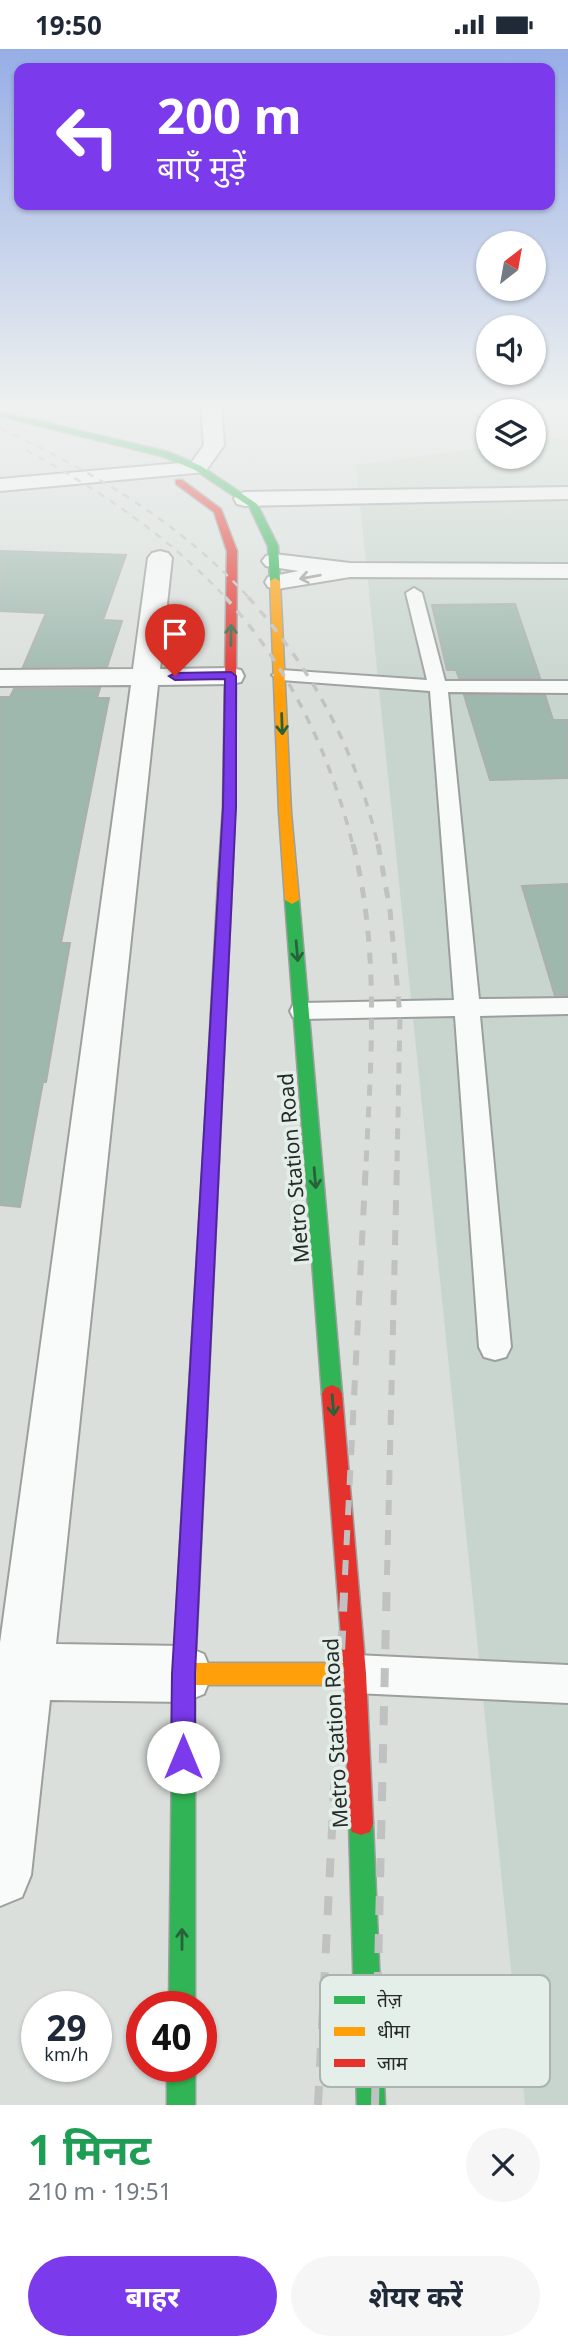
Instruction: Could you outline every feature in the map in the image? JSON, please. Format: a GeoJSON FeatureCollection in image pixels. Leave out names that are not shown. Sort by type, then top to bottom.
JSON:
{"type":"FeatureCollection","features":[{"type":"Feature","properties":{"kind":"street"},"geometry":{"type":"LineString","coordinates":[[182,1991],[184,1674],[229,807],[232,551],[218,511],[208,503]]}},
{"type":"Feature","properties":{"kind":"street","name":"Metro Station Road"},"geometry":{"type":"LineString","coordinates":[[251,503],[273,546],[276,572],[285,812],[355,1674],[366,1975]]}},
{"type":"Feature","properties":{"kind":"street"},"geometry":{"type":"LineString","coordinates":[[0,1875],[12,1671],[160,558]]}},
{"type":"Feature","properties":{"kind":"street"},"geometry":{"type":"LineString","coordinates":[[276,572],[568,571]]}},
{"type":"Feature","properties":{"kind":"street"},"geometry":{"type":"LineString","coordinates":[[0,678],[231,676]]}},
{"type":"Feature","properties":{"kind":"street"},"geometry":{"type":"LineString","coordinates":[[12,1671],[355,1674]]}},
{"type":"Feature","properties":{"kind":"street"},"geometry":{"type":"LineString","coordinates":[[181,2082],[181,2105]]}},
{"type":"Feature","properties":{"kind":"street","name":"Metro Station Road"},"geometry":{"type":"LineString","coordinates":[[370,2087],[371,2105]]}},
{"type":"Feature","properties":{"kind":"lane"},"geometry":{"type":"LineString","coordinates":[[414,593],[442,703],[495,1347]]}},
{"type":"Feature","properties":{"kind":"lane"},"geometry":{"type":"LineString","coordinates":[[281,675],[438,685],[568,687]]}},
{"type":"Feature","properties":{"kind":"lane"},"geometry":{"type":"LineString","coordinates":[[302,1011],[568,1006]]}},
{"type":"Feature","properties":{"kind":"lane"},"geometry":{"type":"LineString","coordinates":[[355,1674],[568,1684]]}},
{"type":"Feature","properties":{"kind":"shaded area"},"geometry":{"type":"Polygon","coordinates":[[[360,503],[568,503],[568,2105],[525,2105],[523,2087],[550,2087],[550,1975],[512,1975],[360,503]]]}},
{"type":"Feature","properties":{"kind":"building"},"geometry":{"type":"Polygon","coordinates":[[[0,551],[126,555],[103,620],[122,621],[107,667],[23,667],[46,613],[0,611],[0,551]]]}},
{"type":"Feature","properties":{"kind":"building"},"geometry":{"type":"Polygon","coordinates":[[[515,604],[540,678],[459,678],[456,670],[447,670],[432,605],[515,604]]]}},
{"type":"Feature","properties":{"kind":"building"},"geometry":{"type":"Polygon","coordinates":[[[100,688],[97,698],[109,698],[61,943],[70,943],[46,1082],[43,1082],[20,1207],[0,1205],[0,697],[10,697],[14,689],[100,688]]]}},
{"type":"Feature","properties":{"kind":"building"},"geometry":{"type":"Polygon","coordinates":[[[464,695],[545,695],[553,720],[568,720],[568,778],[490,780],[464,695]]]}},
{"type":"Feature","properties":{"kind":"building"},"geometry":{"type":"Polygon","coordinates":[[[568,884],[568,995],[555,996],[522,886],[568,884]]]}},
{"type":"Feature","properties":{"kind":"railway"},"geometry":{"type":"LineString","coordinates":[[113,503],[181,555],[225,597]]}},
{"type":"Feature","properties":{"kind":"railway"},"geometry":{"type":"LineString","coordinates":[[137,503],[194,546],[250,599]]}},
{"type":"Feature","properties":{"kind":"railway"},"geometry":{"type":"LineString","coordinates":[[225,597],[269,653],[305,713],[332,778],[353,846]]}},
{"type":"Feature","properties":{"kind":"railway"},"geometry":{"type":"LineString","coordinates":[[248,597],[292,653],[329,713],[358,777],[378,846]]}},
{"type":"Feature","properties":{"kind":"railway"},"geometry":{"type":"LineString","coordinates":[[353,844],[367,924],[372,1004],[366,1164]]}},
{"type":"Feature","properties":{"kind":"railway"},"geometry":{"type":"LineString","coordinates":[[378,844],[390,910],[400,1016],[397,1164]]}},
{"type":"Feature","properties":{"kind":"railway"},"geometry":{"type":"LineString","coordinates":[[345,1575],[366,1162]]}},
{"type":"Feature","properties":{"kind":"railway"},"geometry":{"type":"LineString","coordinates":[[387,1575],[397,1162]]}},
{"type":"Feature","properties":{"kind":"railway"},"geometry":{"type":"LineString","coordinates":[[325,1975],[345,1574]]}},
{"type":"Feature","properties":{"kind":"railway"},"geometry":{"type":"LineString","coordinates":[[378,1975],[387,1574]]}},
{"type":"Feature","properties":{"kind":"railway"},"geometry":{"type":"LineString","coordinates":[[318,2105],[320,2066]]}},
{"type":"Feature","properties":{"kind":"railway"},"geometry":{"type":"LineString","coordinates":[[375,2087],[375,2105]]}},
{"type":"Feature","properties":{"kind":"traffic: fast"},"geometry":{"type":"LineString","coordinates":[[251,503],[273,546],[275,581]]}},
{"type":"Feature","properties":{"kind":"traffic: fast"},"geometry":{"type":"LineString","coordinates":[[211,1161],[225,883]]}},
{"type":"Feature","properties":{"kind":"traffic: fast"},"geometry":{"type":"LineString","coordinates":[[292,900],[332,1394]]}},
{"type":"Feature","properties":{"kind":"traffic: fast"},"geometry":{"type":"LineString","coordinates":[[182,1991],[184,1674],[196,1437]]}},
{"type":"Feature","properties":{"kind":"traffic: fast"},"geometry":{"type":"LineString","coordinates":[[361,1823],[366,1975]]}},
{"type":"Feature","properties":{"kind":"traffic: fast"},"geometry":{"type":"LineString","coordinates":[[181,2082],[181,2105]]}},
{"type":"Feature","properties":{"kind":"traffic: fast"},"geometry":{"type":"LineString","coordinates":[[370,2087],[371,2105]]}},
{"type":"Feature","properties":{"kind":"traffic: slow"},"geometry":{"type":"LineString","coordinates":[[275,581],[285,812],[292,900]]}},
{"type":"Feature","properties":{"kind":"traffic: slow"},"geometry":{"type":"LineString","coordinates":[[184,1674],[355,1674]]}},
{"type":"Feature","properties":{"kind":"traffic: jam"},"geometry":{"type":"LineString","coordinates":[[207,503],[218,511],[232,551],[229,807],[225,883]]}},
{"type":"Feature","properties":{"kind":"traffic: jam"},"geometry":{"type":"LineString","coordinates":[[196,1437],[211,1161]]}},
{"type":"Feature","properties":{"kind":"traffic: jam"},"geometry":{"type":"LineString","coordinates":[[332,1394],[355,1674],[361,1823]]}},
{"type":"Feature","properties":{"kind":"route"},"geometry":{"type":"LineString","coordinates":[[175,676],[231,676],[229,807],[184,1674],[183,1757]]}}]}
